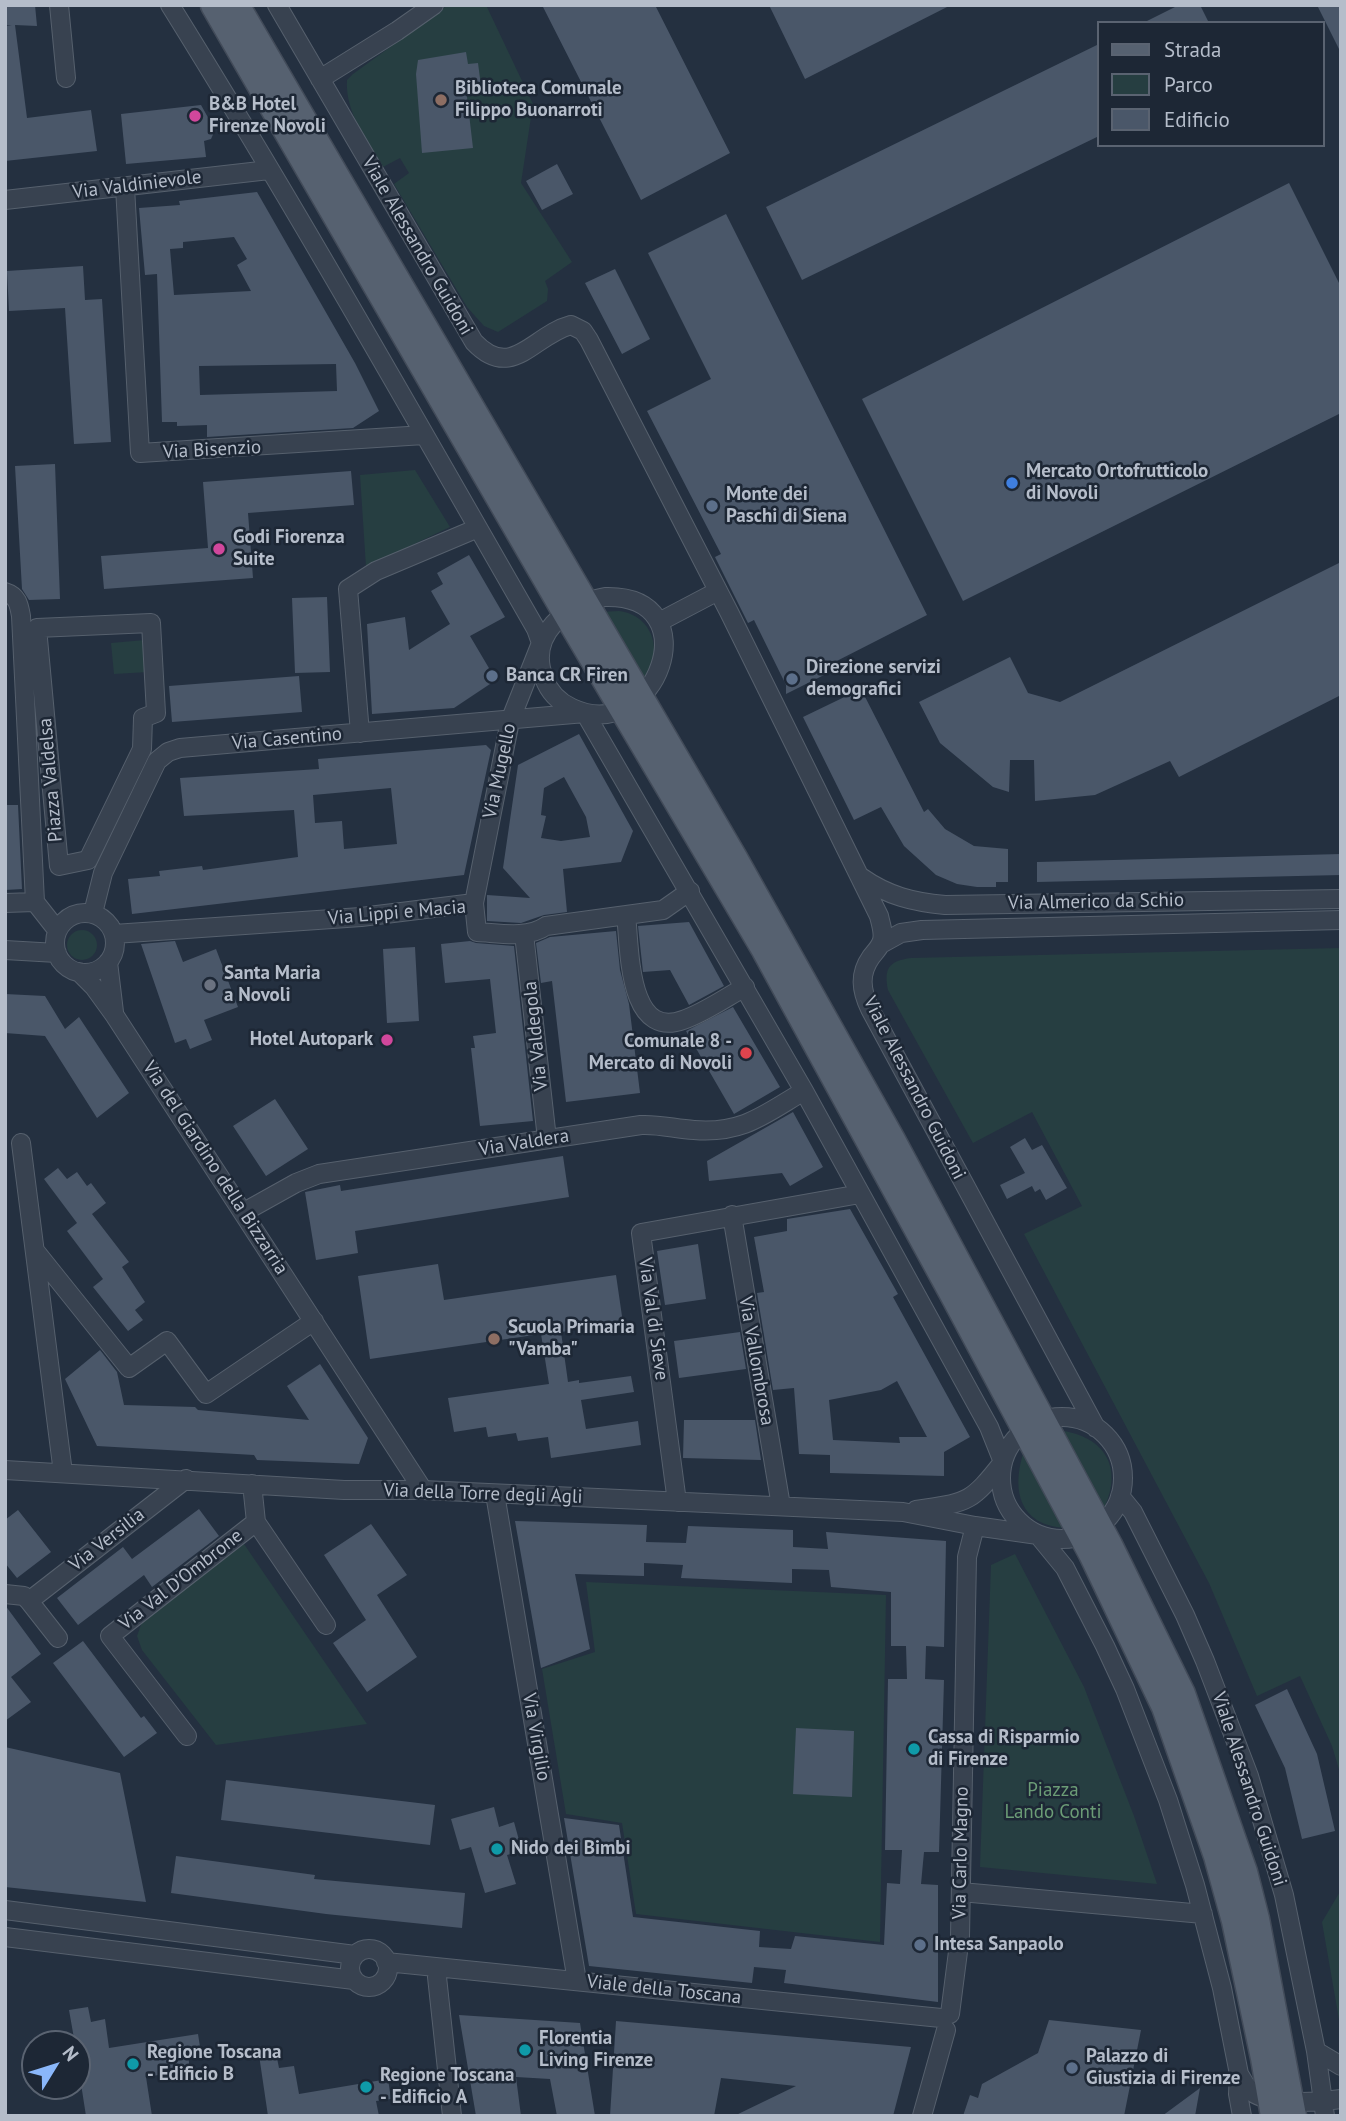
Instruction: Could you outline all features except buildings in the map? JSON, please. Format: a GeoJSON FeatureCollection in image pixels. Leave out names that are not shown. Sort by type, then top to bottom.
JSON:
{"type":"FeatureCollection","features":[{"type":"Feature","properties":{"kind":"main road","name":"Viale Alessandro Guidoni"},"geometry":{"type":"LineString","coordinates":[[214,5],[631,703],[734,859],[892,1140],[1033,1425],[1182,1694],[1244,1872],[1256,1919],[1281,2108]]}},
{"type":"Feature","properties":{"kind":"main road","name":"Viale Alessandro Guidoni"},"geometry":{"type":"LineString","coordinates":[[236,5],[575,608]]}},
{"type":"Feature","properties":{"kind":"street"},"geometry":{"type":"LineString","coordinates":[[59,5],[66,78]]}},
{"type":"Feature","properties":{"kind":"street"},"geometry":{"type":"LineString","coordinates":[[170,5],[536,629],[541,643],[540,668],[552,693],[564,704],[585,713],[606,714],[631,703],[653,682],[663,659],[664,641],[659,622],[646,607],[626,598],[605,597],[575,608],[553,624],[541,643]]}},
{"type":"Feature","properties":{"kind":"street","name":"Viale Alessandro Guidoni"},"geometry":{"type":"LineString","coordinates":[[277,5],[474,342],[482,351],[497,359],[508,359],[562,328],[571,325],[583,331],[718,591],[879,916],[883,935],[881,944],[863,974],[863,991],[870,1009],[1096,1428],[1109,1440],[1118,1455],[1122,1473],[1120,1496],[1133,1512],[1205,1661],[1249,1776],[1284,1895],[1316,2051],[1324,2109]]}},
{"type":"Feature","properties":{"kind":"street"},"geometry":{"type":"LineString","coordinates":[[320,79],[433,5]]}},
{"type":"Feature","properties":{"kind":"street","name":"Via Valdinievole"},"geometry":{"type":"LineString","coordinates":[[5,200],[269,170]]}},
{"type":"Feature","properties":{"kind":"street","name":"Via Bisenzio"},"geometry":{"type":"LineString","coordinates":[[125,187],[140,453],[424,435]]}},
{"type":"Feature","properties":{"kind":"street"},"geometry":{"type":"LineString","coordinates":[[360,733],[348,589],[376,571],[478,527]]}},
{"type":"Feature","properties":{"kind":"street"},"geometry":{"type":"LineString","coordinates":[[659,622],[718,591]]}},
{"type":"Feature","properties":{"kind":"street","name":"Piazza Valdelsa"},"geometry":{"type":"LineString","coordinates":[[5,592],[14,595],[21,616],[35,902]]}},
{"type":"Feature","properties":{"kind":"street","name":"Piazza Valdelsa"},"geometry":{"type":"LineString","coordinates":[[151,623],[156,713],[142,718],[142,749],[88,860],[59,866],[37,628],[151,623]]}},
{"type":"Feature","properties":{"kind":"street","name":"Via Mugello"},"geometry":{"type":"LineString","coordinates":[[474,903],[515,720],[541,643]]}},
{"type":"Feature","properties":{"kind":"street"},"geometry":{"type":"LineString","coordinates":[[585,713],[804,1091],[989,1427],[1003,1462]]}},
{"type":"Feature","properties":{"kind":"street","name":"Via Casentino"},"geometry":{"type":"LineString","coordinates":[[93,913],[103,873],[162,756],[180,748],[585,713]]}},
{"type":"Feature","properties":{"kind":"street","name":"Via Almerico da Schio"},"geometry":{"type":"LineString","coordinates":[[859,876],[901,899],[945,905],[1341,898]]}},
{"type":"Feature","properties":{"kind":"street","name":"Via Lippi e Macia"},"geometry":{"type":"LineString","coordinates":[[114,934],[361,917],[474,903],[477,932],[524,934],[539,931],[546,926],[663,910],[690,891]]}},
{"type":"Feature","properties":{"kind":"street"},"geometry":{"type":"LineString","coordinates":[[5,903],[35,902],[57,930]]}},
{"type":"Feature","properties":{"kind":"street"},"geometry":{"type":"LineString","coordinates":[[93,913],[106,921],[114,934],[114,950],[108,962],[92,972],[79,972],[66,967],[57,953],[57,930],[72,915],[93,913]]}},
{"type":"Feature","properties":{"kind":"street"},"geometry":{"type":"LineString","coordinates":[[626,915],[636,995],[651,1016],[667,1022],[683,1020],[745,987]]}},
{"type":"Feature","properties":{"kind":"street","name":"Via Almerico da Schio"},"geometry":{"type":"LineString","coordinates":[[881,944],[901,933],[922,930],[1341,920]]}},
{"type":"Feature","properties":{"kind":"street","name":"Via Valdegola"},"geometry":{"type":"LineString","coordinates":[[524,934],[547,1139]]}},
{"type":"Feature","properties":{"kind":"street"},"geometry":{"type":"LineString","coordinates":[[5,950],[57,953]]}},
{"type":"Feature","properties":{"kind":"street","name":"Via del Giardino della Bizzarria"},"geometry":{"type":"LineString","coordinates":[[108,962],[115,1016]]}},
{"type":"Feature","properties":{"kind":"street","name":"Via del Giardino della Bizzarria"},"geometry":{"type":"LineString","coordinates":[[79,972],[115,1016],[423,1490]]}},
{"type":"Feature","properties":{"kind":"street","name":"Via Valdera"},"geometry":{"type":"LineString","coordinates":[[244,1212],[307,1178],[640,1125],[693,1130],[733,1128],[745,1125],[804,1091]]}},
{"type":"Feature","properties":{"kind":"street"},"geometry":{"type":"LineString","coordinates":[[21,1143],[63,1473]]}},
{"type":"Feature","properties":{"kind":"street","name":"Via Val di Sieve"},"geometry":{"type":"LineString","coordinates":[[677,1502],[641,1233],[860,1194]]}},
{"type":"Feature","properties":{"kind":"street","name":"Via Vallombrosa"},"geometry":{"type":"LineString","coordinates":[[732,1215],[781,1506]]}},
{"type":"Feature","properties":{"kind":"street"},"geometry":{"type":"LineString","coordinates":[[36,1252],[129,1368],[167,1341],[206,1394],[314,1321]]}},
{"type":"Feature","properties":{"kind":"street"},"geometry":{"type":"LineString","coordinates":[[1096,1428],[1064,1417],[1033,1425],[1011,1444],[1003,1462],[1001,1484],[1007,1505],[1020,1523],[1038,1535],[1065,1568],[1125,1689],[1168,1800],[1203,1914],[1222,1988],[1239,2074],[1238,2094],[1242,2116]]}},
{"type":"Feature","properties":{"kind":"street","name":"Via della Torre degli Agli"},"geometry":{"type":"LineString","coordinates":[[903,1512],[970,1499],[1003,1462]]}},
{"type":"Feature","properties":{"kind":"street","name":"Via della Torre degli Agli"},"geometry":{"type":"LineString","coordinates":[[5,1470],[354,1490],[423,1490],[903,1512],[1038,1535]]}},
{"type":"Feature","properties":{"kind":"street","name":"Via Versilia"},"geometry":{"type":"LineString","coordinates":[[29,1601],[186,1479]]}},
{"type":"Feature","properties":{"kind":"street","name":"Via Val D'Ombrone"},"geometry":{"type":"LineString","coordinates":[[187,1736],[110,1636],[256,1522],[252,1484]]}},
{"type":"Feature","properties":{"kind":"street","name":"Via Virgilio"},"geometry":{"type":"LineString","coordinates":[[495,1494],[577,1981]]}},
{"type":"Feature","properties":{"kind":"street"},"geometry":{"type":"LineString","coordinates":[[1038,1535],[1060,1539],[1091,1531],[1114,1510],[1120,1496]]}},
{"type":"Feature","properties":{"kind":"street"},"geometry":{"type":"LineString","coordinates":[[256,1522],[326,1625]]}},
{"type":"Feature","properties":{"kind":"street","name":"Via Carlo Magno"},"geometry":{"type":"LineString","coordinates":[[922,2116],[945,2022],[960,1936],[967,1556],[975,1526]]}},
{"type":"Feature","properties":{"kind":"street"},"geometry":{"type":"LineString","coordinates":[[5,1594],[24,1596],[58,1638]]}},
{"type":"Feature","properties":{"kind":"street"},"geometry":{"type":"LineString","coordinates":[[961,1892],[1203,1914]]}},
{"type":"Feature","properties":{"kind":"street","name":"Viale della Toscana"},"geometry":{"type":"LineString","coordinates":[[5,1910],[355,1955],[367,1949],[383,1956],[387,1967],[385,1978],[376,1986],[364,1986],[354,1980],[5,1937]]}},
{"type":"Feature","properties":{"kind":"street"},"geometry":{"type":"LineString","coordinates":[[354,1980],[350,1964],[355,1955]]}},
{"type":"Feature","properties":{"kind":"street","name":"Viale della Toscana"},"geometry":{"type":"LineString","coordinates":[[387,1967],[577,1981],[945,2022]]}},
{"type":"Feature","properties":{"kind":"street","name":"Viale della Toscana"},"geometry":{"type":"LineString","coordinates":[[387,1967],[437,1977],[945,2022]]}},
{"type":"Feature","properties":{"kind":"street"},"geometry":{"type":"LineString","coordinates":[[437,1977],[452,2116]]}},
{"type":"Feature","properties":{"kind":"street"},"geometry":{"type":"LineString","coordinates":[[1316,2051],[1341,2066]]}},
{"type":"Feature","properties":{"kind":"street"},"geometry":{"type":"LineString","coordinates":[[1239,2074],[1253,2093],[1281,2108],[1324,2109],[1341,2099]]}},
{"type":"Feature","properties":{"kind":"green space"},"geometry":{"type":"Polygon","coordinates":[[[448,5],[486,5],[533,104],[521,183],[572,262],[545,281],[548,289],[547,301],[498,332],[484,326],[467,307],[394,184],[409,173],[400,158],[383,167],[353,115],[347,92],[347,80],[353,74],[448,5]]]}},
{"type":"Feature","properties":{"kind":"green space"},"geometry":{"type":"Polygon","coordinates":[[[415,470],[450,527],[366,567],[360,475],[415,470]]]}},
{"type":"Feature","properties":{"kind":"green space"},"geometry":{"type":"Polygon","coordinates":[[[619,611],[641,620],[652,638],[653,660],[641,681],[600,612],[619,611]]]}},
{"type":"Feature","properties":{"kind":"green space"},"geometry":{"type":"Polygon","coordinates":[[[145,640],[148,672],[114,674],[111,643],[145,640]]]}},
{"type":"Feature","properties":{"kind":"green space"},"geometry":{"type":"Polygon","coordinates":[[[82,930],[92,935],[97,945],[92,955],[82,960],[72,955],[67,945],[72,935],[82,930]]]}},
{"type":"Feature","properties":{"kind":"green space"},"geometry":{"type":"Polygon","coordinates":[[[1341,948],[1341,1776],[1332,1746],[1300,1676],[1257,1696],[1209,1583],[1024,1234],[1082,1206],[1032,1112],[973,1143],[888,990],[887,971],[897,961],[911,958],[1341,948]]]}},
{"type":"Feature","properties":{"kind":"green space"},"geometry":{"type":"Polygon","coordinates":[[[1058,1430],[1088,1439],[1107,1457],[1112,1482],[1102,1512],[1058,1430]]]}},
{"type":"Feature","properties":{"kind":"green space"},"geometry":{"type":"Polygon","coordinates":[[[1025,1448],[1067,1528],[1050,1526],[1037,1520],[1022,1502],[1019,1477],[1025,1448]]]}},
{"type":"Feature","properties":{"kind":"green space"},"geometry":{"type":"Polygon","coordinates":[[[244,1544],[367,1724],[216,1745],[142,1650],[137,1636],[142,1622],[244,1544]]]}},
{"type":"Feature","properties":{"kind":"green space","name":"Piazza Lando Conti"},"geometry":{"type":"Polygon","coordinates":[[[1015,1554],[1084,1687],[1157,1884],[980,1867],[991,1565],[1015,1554]]]}},
{"type":"Feature","properties":{"kind":"green space"},"geometry":{"type":"Polygon","coordinates":[[[586,1582],[886,1595],[880,1942],[636,1914],[622,1823],[566,1814],[542,1669],[595,1652],[586,1582]]]}},
{"type":"Feature","properties":{"kind":"green space"},"geometry":{"type":"Polygon","coordinates":[[[1341,1890],[1341,2031],[1322,1922],[1341,1890]]]}},
{"type":"Feature","properties":{"kind":"place","name":"Biblioteca Comunale Filippo Buonarroti"},"geometry":{"type":"Point","coordinates":[441,100]}},
{"type":"Feature","properties":{"kind":"place","name":"B&B Hotel Firenze Novoli"},"geometry":{"type":"Point","coordinates":[195,116]}},
{"type":"Feature","properties":{"kind":"place","name":"Mercato Ortofrutticolo di Novoli"},"geometry":{"type":"Point","coordinates":[1012,483]}},
{"type":"Feature","properties":{"kind":"place","name":"Monte dei Paschi di Siena"},"geometry":{"type":"Point","coordinates":[712,506]}},
{"type":"Feature","properties":{"kind":"place","name":"Godi Fiorenza Suite"},"geometry":{"type":"Point","coordinates":[219,549]}},
{"type":"Feature","properties":{"kind":"place","name":"Banca CR Firen"},"geometry":{"type":"Point","coordinates":[492,676]}},
{"type":"Feature","properties":{"kind":"place","name":"Direzione servizi demografici"},"geometry":{"type":"Point","coordinates":[792,679]}},
{"type":"Feature","properties":{"kind":"place","name":"Santa Maria a Novoli"},"geometry":{"type":"Point","coordinates":[210,985]}},
{"type":"Feature","properties":{"kind":"place","name":"Hotel Autopark"},"geometry":{"type":"Point","coordinates":[387,1040]}},
{"type":"Feature","properties":{"kind":"place","name":"Comunale 8 - Mercato di Novoli"},"geometry":{"type":"Point","coordinates":[746,1053]}},
{"type":"Feature","properties":{"kind":"place","name":"Scuola Primaria \"Vamba\""},"geometry":{"type":"Point","coordinates":[494,1339]}},
{"type":"Feature","properties":{"kind":"place","name":"Cassa di Risparmio di Firenze"},"geometry":{"type":"Point","coordinates":[914,1749]}},
{"type":"Feature","properties":{"kind":"place","name":"Nido dei Bimbi"},"geometry":{"type":"Point","coordinates":[497,1849]}},
{"type":"Feature","properties":{"kind":"place","name":"Intesa Sanpaolo"},"geometry":{"type":"Point","coordinates":[920,1945]}},
{"type":"Feature","properties":{"kind":"place","name":"Florentia Living Firenze"},"geometry":{"type":"Point","coordinates":[525,2050]}},
{"type":"Feature","properties":{"kind":"place","name":"Regione Toscana - Edificio B"},"geometry":{"type":"Point","coordinates":[133,2064]}},
{"type":"Feature","properties":{"kind":"place","name":"Palazzo di Giustizia di Firenze"},"geometry":{"type":"Point","coordinates":[1072,2068]}},
{"type":"Feature","properties":{"kind":"place","name":"Regione Toscana - Edificio A"},"geometry":{"type":"Point","coordinates":[366,2087]}}]}
